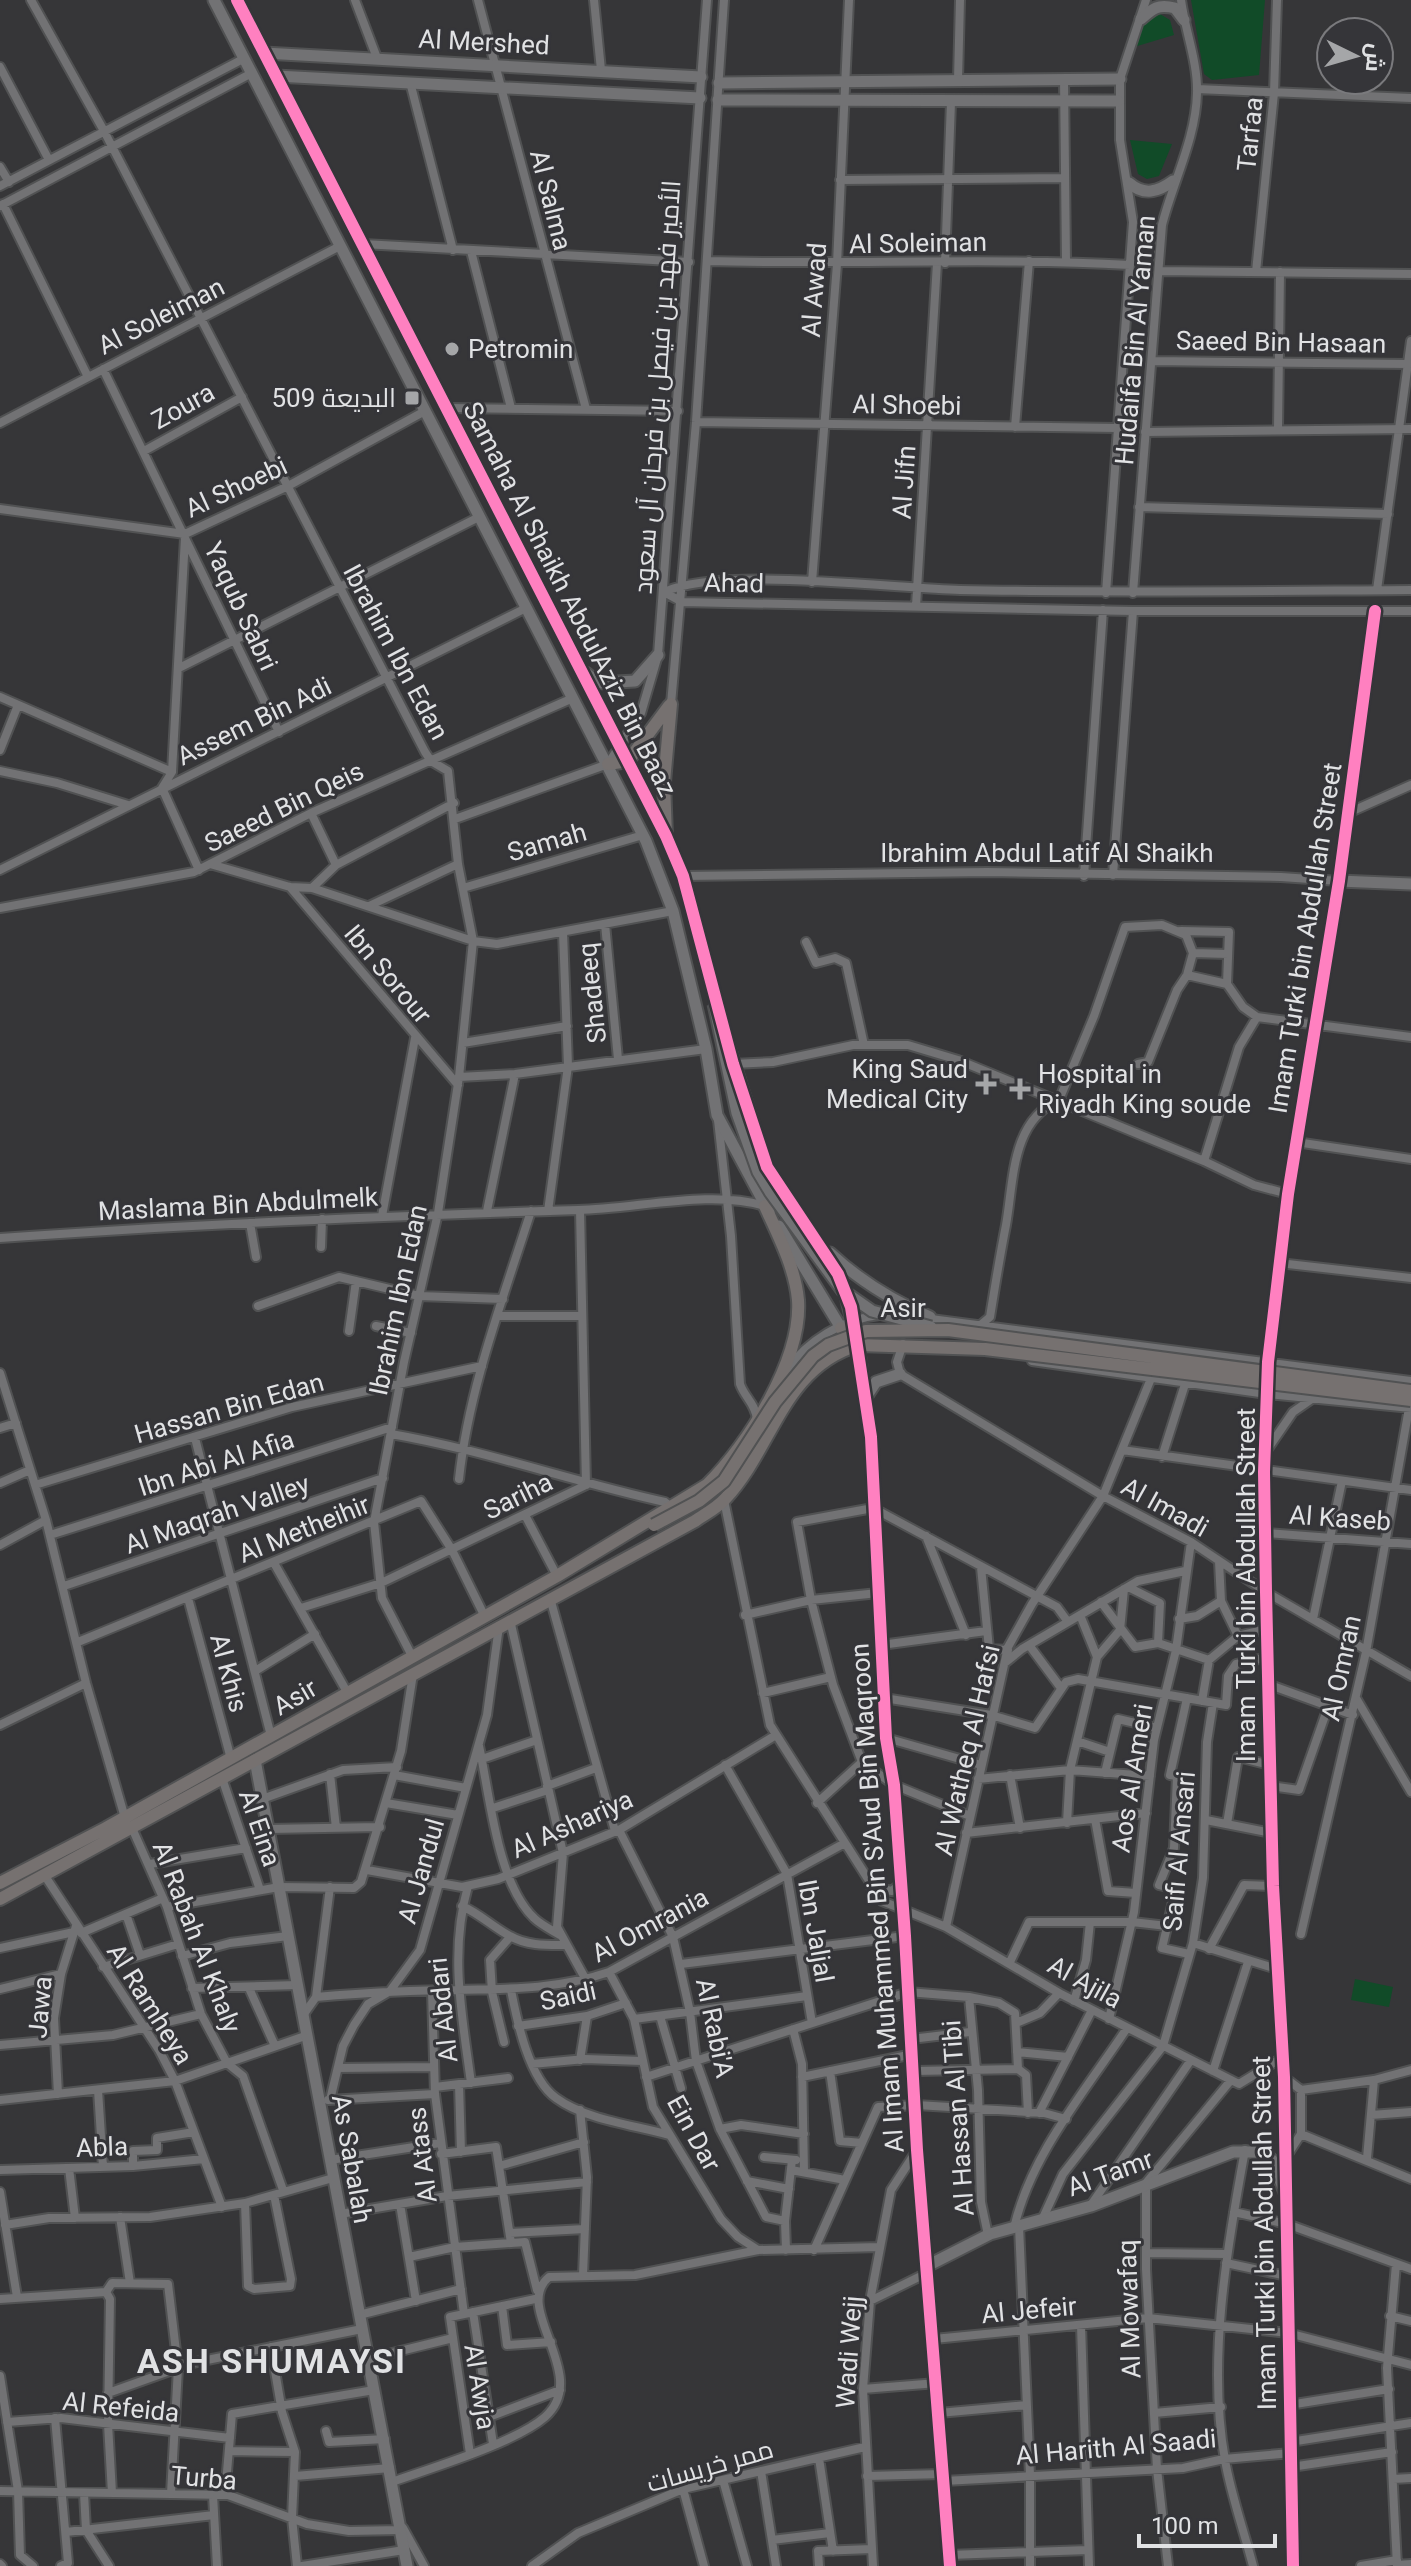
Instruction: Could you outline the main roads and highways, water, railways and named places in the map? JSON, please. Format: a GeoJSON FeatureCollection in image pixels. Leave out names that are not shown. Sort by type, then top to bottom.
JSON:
{"type":"FeatureCollection","features":[{"type":"Feature","properties":{"kind":"main road"},"geometry":{"type":"LineString","coordinates":[[608,764],[628,761],[671,704],[664,782],[666,836]]}},
{"type":"Feature","properties":{"kind":"main road","name":"Samaha Al Shaikh AbdulAziz Bin Baaz"},"geometry":{"type":"LineString","coordinates":[[610,1545],[672,1508],[721,1471],[757,1419],[776,1384],[795,1330],[798,1300],[786,1255],[765,1206]]}},
{"type":"Feature","properties":{"kind":"main road","name":"Samaha Al Shaikh AbdulAziz Bin Baaz"},"geometry":{"type":"LineString","coordinates":[[847,1325],[858,1345]]}},
{"type":"Feature","properties":{"kind":"main road","name":"Asir"},"geometry":{"type":"LineString","coordinates":[[0,1883],[128,1823],[347,1692],[610,1545],[699,1501],[724,1481],[792,1380],[828,1345],[883,1328],[948,1330],[1411,1391]]}},
{"type":"Feature","properties":{"kind":"main road"},"geometry":{"type":"LineString","coordinates":[[0,1899],[111,1840],[128,1823],[222,1778],[695,1521],[724,1500],[807,1373],[828,1357],[858,1345],[985,1349],[1410,1406]]}},
{"type":"Feature","properties":{"kind":"place","name":"Petromin"},"geometry":{"type":"Point","coordinates":[452,349]}},
{"type":"Feature","properties":{"kind":"place","name":"البديعة 509"},"geometry":{"type":"Point","coordinates":[412,398]}},
{"type":"Feature","properties":{"kind":"place","name":"King Saud Medical City"},"geometry":{"type":"Point","coordinates":[986,1084]}},
{"type":"Feature","properties":{"kind":"place","name":"Hospital in Riyadh King soude"},"geometry":{"type":"Point","coordinates":[1020,1089]}},
{"type":"Feature","properties":{"kind":"district","name":"ASH SHUMAYSI"},"geometry":{"type":"Point","coordinates":[272,2361]}}]}
